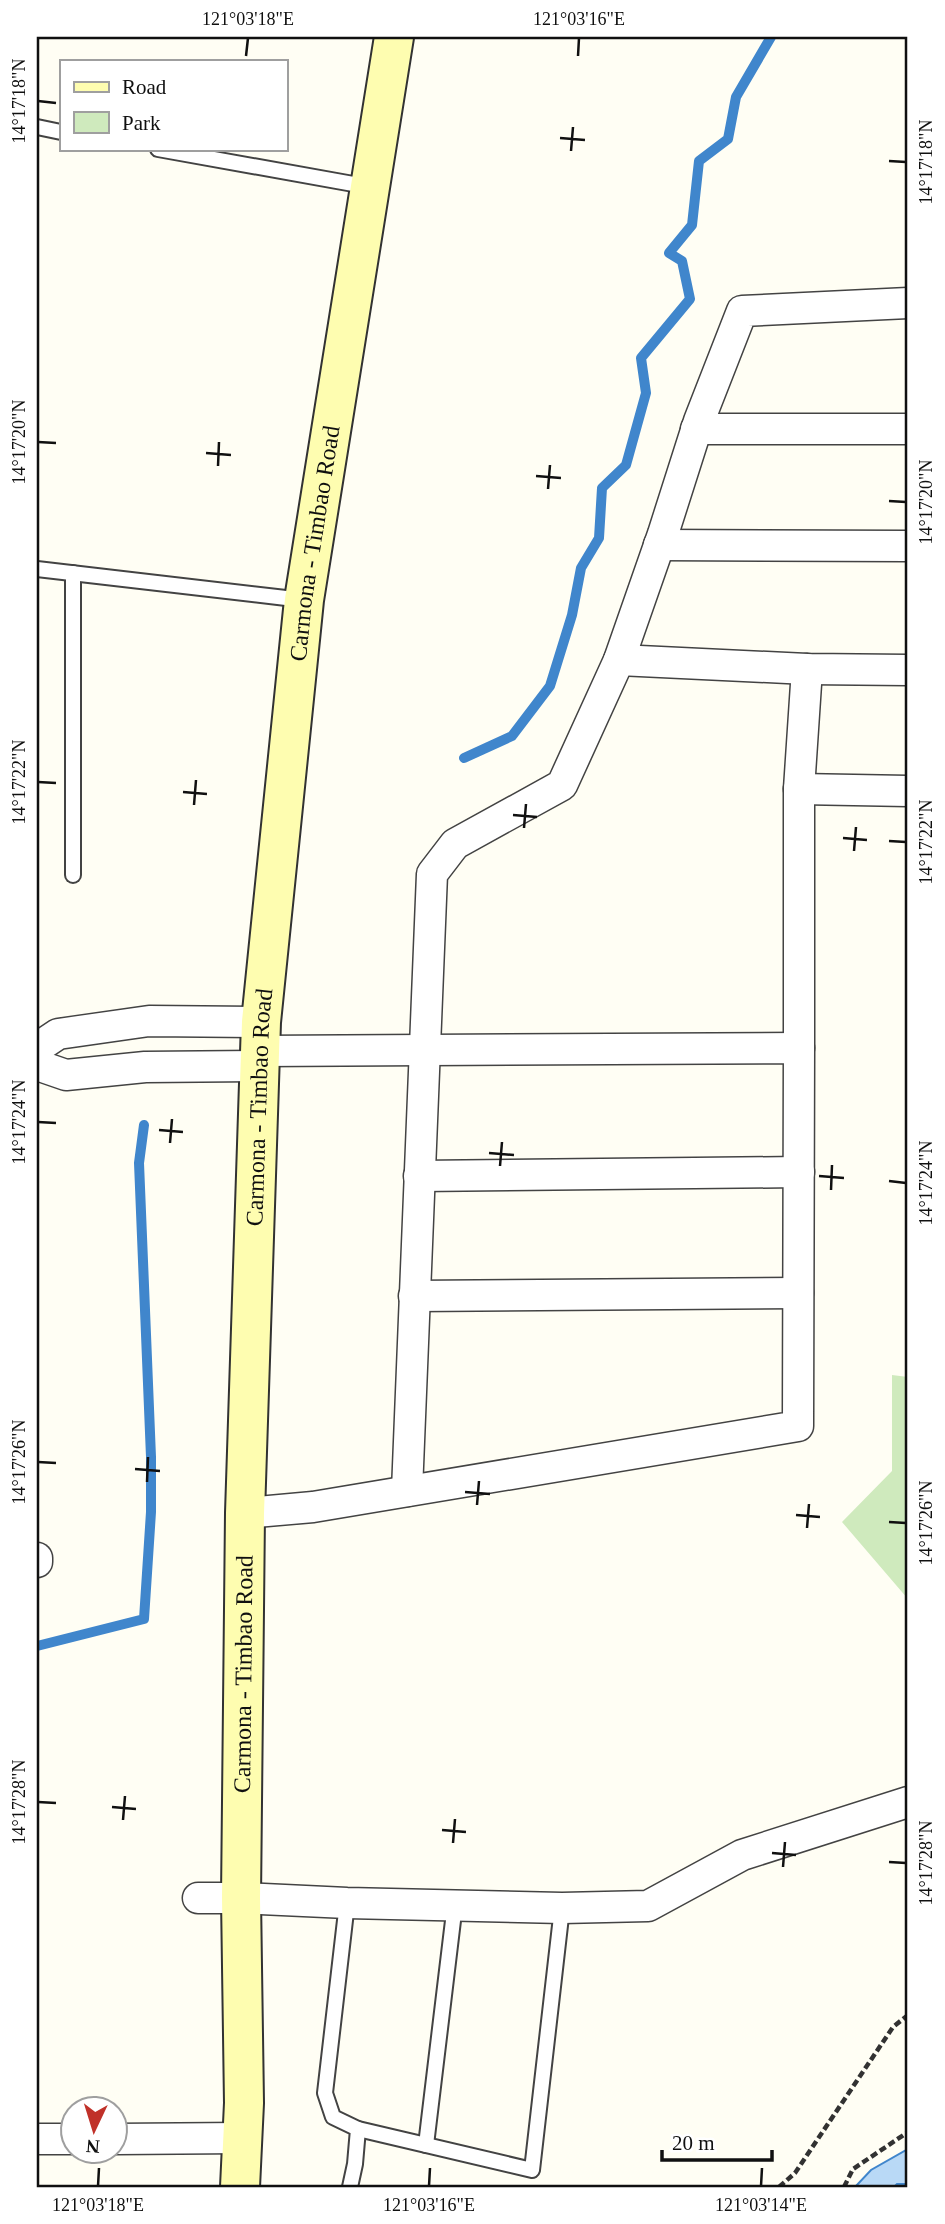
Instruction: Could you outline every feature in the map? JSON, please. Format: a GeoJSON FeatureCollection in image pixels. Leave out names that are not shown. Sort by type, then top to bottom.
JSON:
{"type":"FeatureCollection","features":[{"type":"Feature","properties":{"kind":"main road","name":"Carmona - Timbao Road"},"geometry":{"type":"LineString","coordinates":[[240,2187],[244,2103],[241,1898],[245,1513],[260,1046],[304,600],[394,37]]}},
{"type":"Feature","properties":{"kind":"street"},"geometry":{"type":"LineString","coordinates":[[407,1491],[432,874],[455,844],[562,785],[618,660],[696,429],[742,312],[908,303]]}},
{"type":"Feature","properties":{"kind":"street"},"geometry":{"type":"LineString","coordinates":[[696,429],[908,429]]}},
{"type":"Feature","properties":{"kind":"street"},"geometry":{"type":"LineString","coordinates":[[659,545],[908,546]]}},
{"type":"Feature","properties":{"kind":"street"},"geometry":{"type":"LineString","coordinates":[[618,660],[807,669],[908,670]]}},
{"type":"Feature","properties":{"kind":"street"},"geometry":{"type":"LineString","coordinates":[[245,1513],[313,1507],[798,1426],[799,789],[807,669]]}},
{"type":"Feature","properties":{"kind":"street"},"geometry":{"type":"LineString","coordinates":[[799,789],[908,791]]}},
{"type":"Feature","properties":{"kind":"street"},"geometry":{"type":"LineString","coordinates":[[37,1048],[58,1034],[149,1021],[260,1046],[424,1051],[799,1048]]}},
{"type":"Feature","properties":{"kind":"street"},"geometry":{"type":"LineString","coordinates":[[37,1065],[66,1075],[145,1067],[260,1046]]}},
{"type":"Feature","properties":{"kind":"street"},"geometry":{"type":"LineString","coordinates":[[419,1176],[799,1172]]}},
{"type":"Feature","properties":{"kind":"street"},"geometry":{"type":"LineString","coordinates":[[414,1296],[798,1293]]}},
{"type":"Feature","properties":{"kind":"street"},"geometry":{"type":"LineString","coordinates":[[198,1898],[562,1908],[648,1906],[742,1855],[908,1802]]}},
{"type":"Feature","properties":{"kind":"street"},"geometry":{"type":"LineString","coordinates":[[130,2139],[242,2138]]}},
{"type":"Feature","properties":{"kind":"street"},"geometry":{"type":"LineString","coordinates":[[37,2139],[60,2139]]}},
{"type":"Feature","properties":{"kind":"lane"},"geometry":{"type":"LineString","coordinates":[[37,127],[60,132]]}},
{"type":"Feature","properties":{"kind":"lane"},"geometry":{"type":"LineString","coordinates":[[164,150],[372,187]]}},
{"type":"Feature","properties":{"kind":"lane"},"geometry":{"type":"LineString","coordinates":[[37,569],[304,600]]}},
{"type":"Feature","properties":{"kind":"lane"},"geometry":{"type":"LineString","coordinates":[[73,573],[73,875]]}},
{"type":"Feature","properties":{"kind":"lane"},"geometry":{"type":"LineString","coordinates":[[347,1903],[325,2093],[333,2117],[358,2129],[532,2170],[562,1908]]}},
{"type":"Feature","properties":{"kind":"lane"},"geometry":{"type":"LineString","coordinates":[[426,2145],[454,1904]]}},
{"type":"Feature","properties":{"kind":"lane"},"geometry":{"type":"LineString","coordinates":[[350,2187],[358,2129]]}},
{"type":"Feature","properties":{"kind":"path"},"geometry":{"type":"LineString","coordinates":[[779,2187],[794,2173],[893,2027],[908,2015]]}},
{"type":"Feature","properties":{"kind":"path"},"geometry":{"type":"LineString","coordinates":[[844,2187],[853,2169],[908,2132]]}},
{"type":"Feature","properties":{"kind":"green space"},"geometry":{"type":"Polygon","coordinates":[[[892,1375],[908,1377],[908,1599],[842,1522],[892,1471],[892,1375]]]}},
{"type":"Feature","properties":{"kind":"water"},"geometry":{"type":"Polygon","coordinates":[[[908,2149],[908,2184],[897,2184],[894,2187],[855,2187],[871,2170],[908,2149]]]}},
{"type":"Feature","properties":{"kind":"waterway"},"geometry":{"type":"LineString","coordinates":[[464,758],[512,736],[550,686],[572,615],[581,568],[599,538],[602,488],[626,465],[646,393],[641,358],[690,299],[682,261],[669,253],[692,225],[699,161],[728,139],[736,97],[771,37]]}},
{"type":"Feature","properties":{"kind":"waterway"},"geometry":{"type":"LineString","coordinates":[[37,1646],[144,1619],[151,1512],[139,1163],[144,1125]]}}]}
